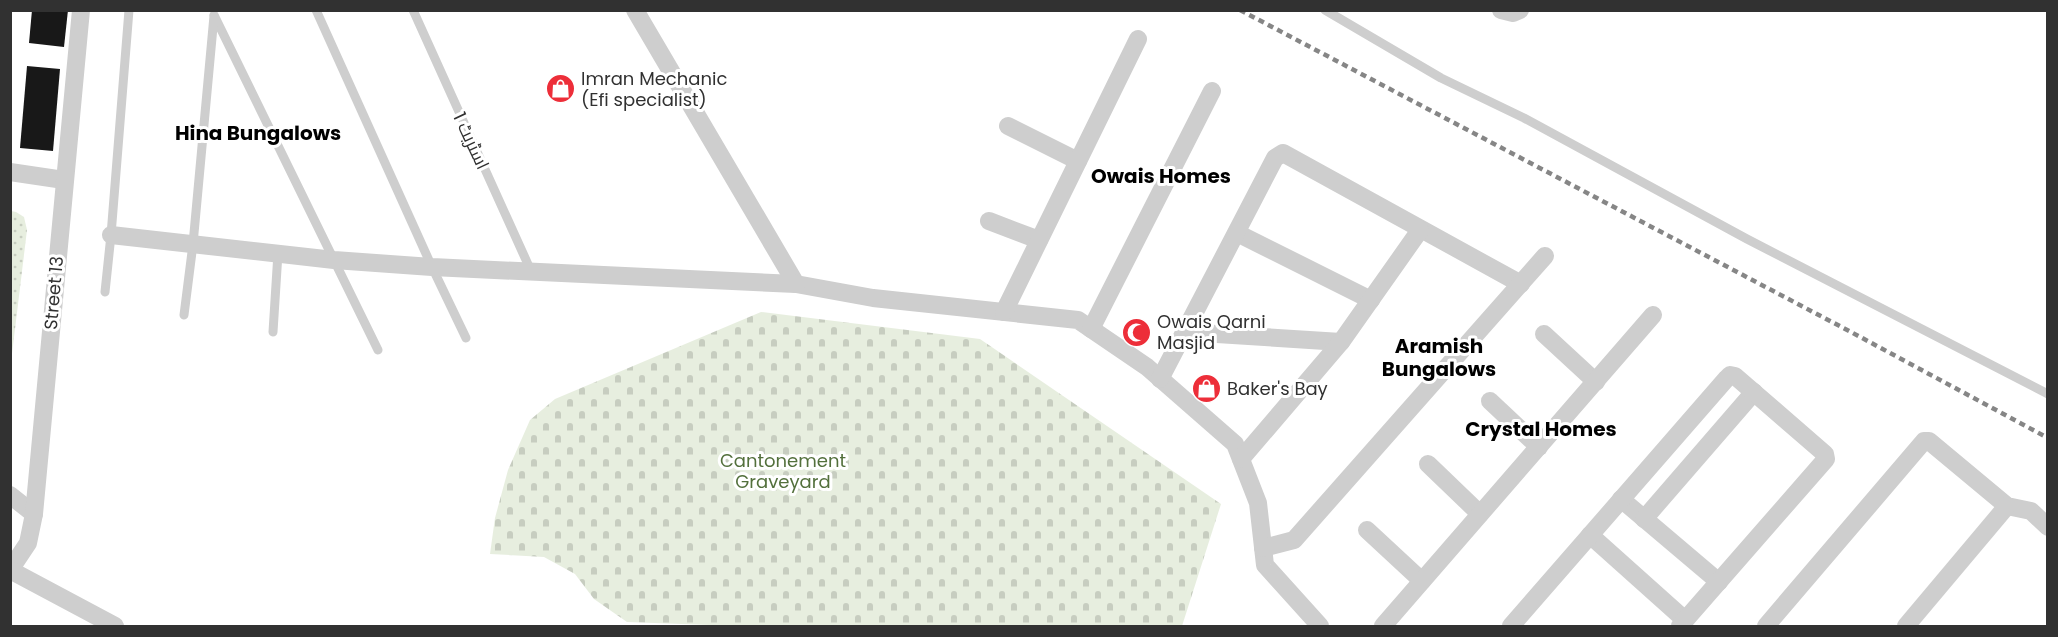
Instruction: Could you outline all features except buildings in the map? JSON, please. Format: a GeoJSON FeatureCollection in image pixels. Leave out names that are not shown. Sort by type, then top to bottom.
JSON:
{"type":"FeatureCollection","features":[{"type":"Feature","properties":{"kind":"street","name":"Street 13"},"geometry":{"type":"LineString","coordinates":[[10,570],[28,543],[34,514],[81,10]]}},
{"type":"Feature","properties":{"kind":"street"},"geometry":{"type":"LineString","coordinates":[[635,10],[796,284]]}},
{"type":"Feature","properties":{"kind":"street"},"geometry":{"type":"LineString","coordinates":[[1501,10],[1513,13],[1520,10]]}},
{"type":"Feature","properties":{"kind":"street"},"geometry":{"type":"LineString","coordinates":[[1004,312],[1138,39]]}},
{"type":"Feature","properties":{"kind":"street"},"geometry":{"type":"LineString","coordinates":[[1091,329],[1212,91]]}},
{"type":"Feature","properties":{"kind":"street"},"geometry":{"type":"LineString","coordinates":[[1008,126],[1078,162]]}},
{"type":"Feature","properties":{"kind":"street"},"geometry":{"type":"LineString","coordinates":[[1161,379],[1275,158],[1283,153],[1521,284]]}},
{"type":"Feature","properties":{"kind":"street"},"geometry":{"type":"LineString","coordinates":[[10,172],[64,180]]}},
{"type":"Feature","properties":{"kind":"street"},"geometry":{"type":"LineString","coordinates":[[989,221],[1039,240]]}},
{"type":"Feature","properties":{"kind":"street"},"geometry":{"type":"LineString","coordinates":[[1241,459],[1341,342],[1420,230]]}},
{"type":"Feature","properties":{"kind":"street"},"geometry":{"type":"LineString","coordinates":[[1237,233],[1371,300]]}},
{"type":"Feature","properties":{"kind":"street"},"geometry":{"type":"LineString","coordinates":[[111,235],[334,260],[432,267],[796,284],[873,298],[1078,320],[1161,379],[1235,444],[1258,503],[1265,565],[1320,627]]}},
{"type":"Feature","properties":{"kind":"street"},"geometry":{"type":"LineString","coordinates":[[1263,548],[1294,540],[1545,256]]}},
{"type":"Feature","properties":{"kind":"street"},"geometry":{"type":"LineString","coordinates":[[1383,627],[1653,315]]}},
{"type":"Feature","properties":{"kind":"street"},"geometry":{"type":"LineString","coordinates":[[1185,332],[1341,342]]}},
{"type":"Feature","properties":{"kind":"street"},"geometry":{"type":"LineString","coordinates":[[1544,334],[1596,382]]}},
{"type":"Feature","properties":{"kind":"street"},"geometry":{"type":"LineString","coordinates":[[1511,627],[1590,535],[1621,499],[1730,375],[1735,376],[1825,454],[1826,459],[1682,623],[1590,535]]}},
{"type":"Feature","properties":{"kind":"street"},"geometry":{"type":"LineString","coordinates":[[1644,519],[1754,392]]}},
{"type":"Feature","properties":{"kind":"street"},"geometry":{"type":"LineString","coordinates":[[1490,401],[1539,447]]}},
{"type":"Feature","properties":{"kind":"street"},"geometry":{"type":"LineString","coordinates":[[1766,627],[1924,441],[1929,441],[2007,506],[2031,511],[2048,527]]}},
{"type":"Feature","properties":{"kind":"street"},"geometry":{"type":"LineString","coordinates":[[1428,464],[1480,514]]}},
{"type":"Feature","properties":{"kind":"street"},"geometry":{"type":"LineString","coordinates":[[10,495],[34,514]]}},
{"type":"Feature","properties":{"kind":"street"},"geometry":{"type":"LineString","coordinates":[[1621,499],[1719,582]]}},
{"type":"Feature","properties":{"kind":"street"},"geometry":{"type":"LineString","coordinates":[[1906,627],[2007,506]]}},
{"type":"Feature","properties":{"kind":"street"},"geometry":{"type":"LineString","coordinates":[[1367,530],[1422,581]]}},
{"type":"Feature","properties":{"kind":"street"},"geometry":{"type":"LineString","coordinates":[[10,570],[115,627]]}},
{"type":"Feature","properties":{"kind":"lane"},"geometry":{"type":"LineString","coordinates":[[105,292],[129,10]]}},
{"type":"Feature","properties":{"kind":"lane"},"geometry":{"type":"LineString","coordinates":[[316,10],[466,338]]}},
{"type":"Feature","properties":{"kind":"lane","name":"اسٹریٹ 1"},"geometry":{"type":"LineString","coordinates":[[413,10],[531,271]]}},
{"type":"Feature","properties":{"kind":"lane"},"geometry":{"type":"LineString","coordinates":[[1325,10],[1441,78],[1524,118],[1747,239],[2048,394]]}},
{"type":"Feature","properties":{"kind":"lane"},"geometry":{"type":"LineString","coordinates":[[184,315],[193,244],[214,13]]}},
{"type":"Feature","properties":{"kind":"lane"},"geometry":{"type":"LineString","coordinates":[[214,13],[378,350]]}},
{"type":"Feature","properties":{"kind":"lane"},"geometry":{"type":"LineString","coordinates":[[273,332],[278,253]]}},
{"type":"Feature","properties":{"kind":"green space"},"geometry":{"type":"Polygon","coordinates":[[[11,211],[24,217],[27,230],[11,362],[11,211]]]}},
{"type":"Feature","properties":{"kind":"green space","name":"Cantonement Graveyard"},"geometry":{"type":"Polygon","coordinates":[[[761,312],[980,339],[1221,504],[1182,626],[736,626],[627,622],[594,599],[575,574],[544,557],[490,554],[495,518],[508,470],[530,420],[555,399],[761,312]]]}},
{"type":"Feature","properties":{"kind":"railway"},"geometry":{"type":"LineString","coordinates":[[1240,10],[2048,438]]}},
{"type":"Feature","properties":{"kind":"place","name":"Imran Mechanic (Efi specialist)"},"geometry":{"type":"Point","coordinates":[560,89]}},
{"type":"Feature","properties":{"kind":"place","name":"Owais Qarni Masjid"},"geometry":{"type":"Point","coordinates":[1136,332]}},
{"type":"Feature","properties":{"kind":"place","name":"Baker's Bay"},"geometry":{"type":"Point","coordinates":[1206,389]}},
{"type":"Feature","properties":{"kind":"district","name":"Hina Bungalows"},"geometry":{"type":"Point","coordinates":[258,133]}},
{"type":"Feature","properties":{"kind":"district","name":"Owais Homes"},"geometry":{"type":"Point","coordinates":[1161,176]}},
{"type":"Feature","properties":{"kind":"district","name":"Aramish Bungalows"},"geometry":{"type":"Point","coordinates":[1439,358]}},
{"type":"Feature","properties":{"kind":"district","name":"Crystal Homes"},"geometry":{"type":"Point","coordinates":[1541,429]}}]}
